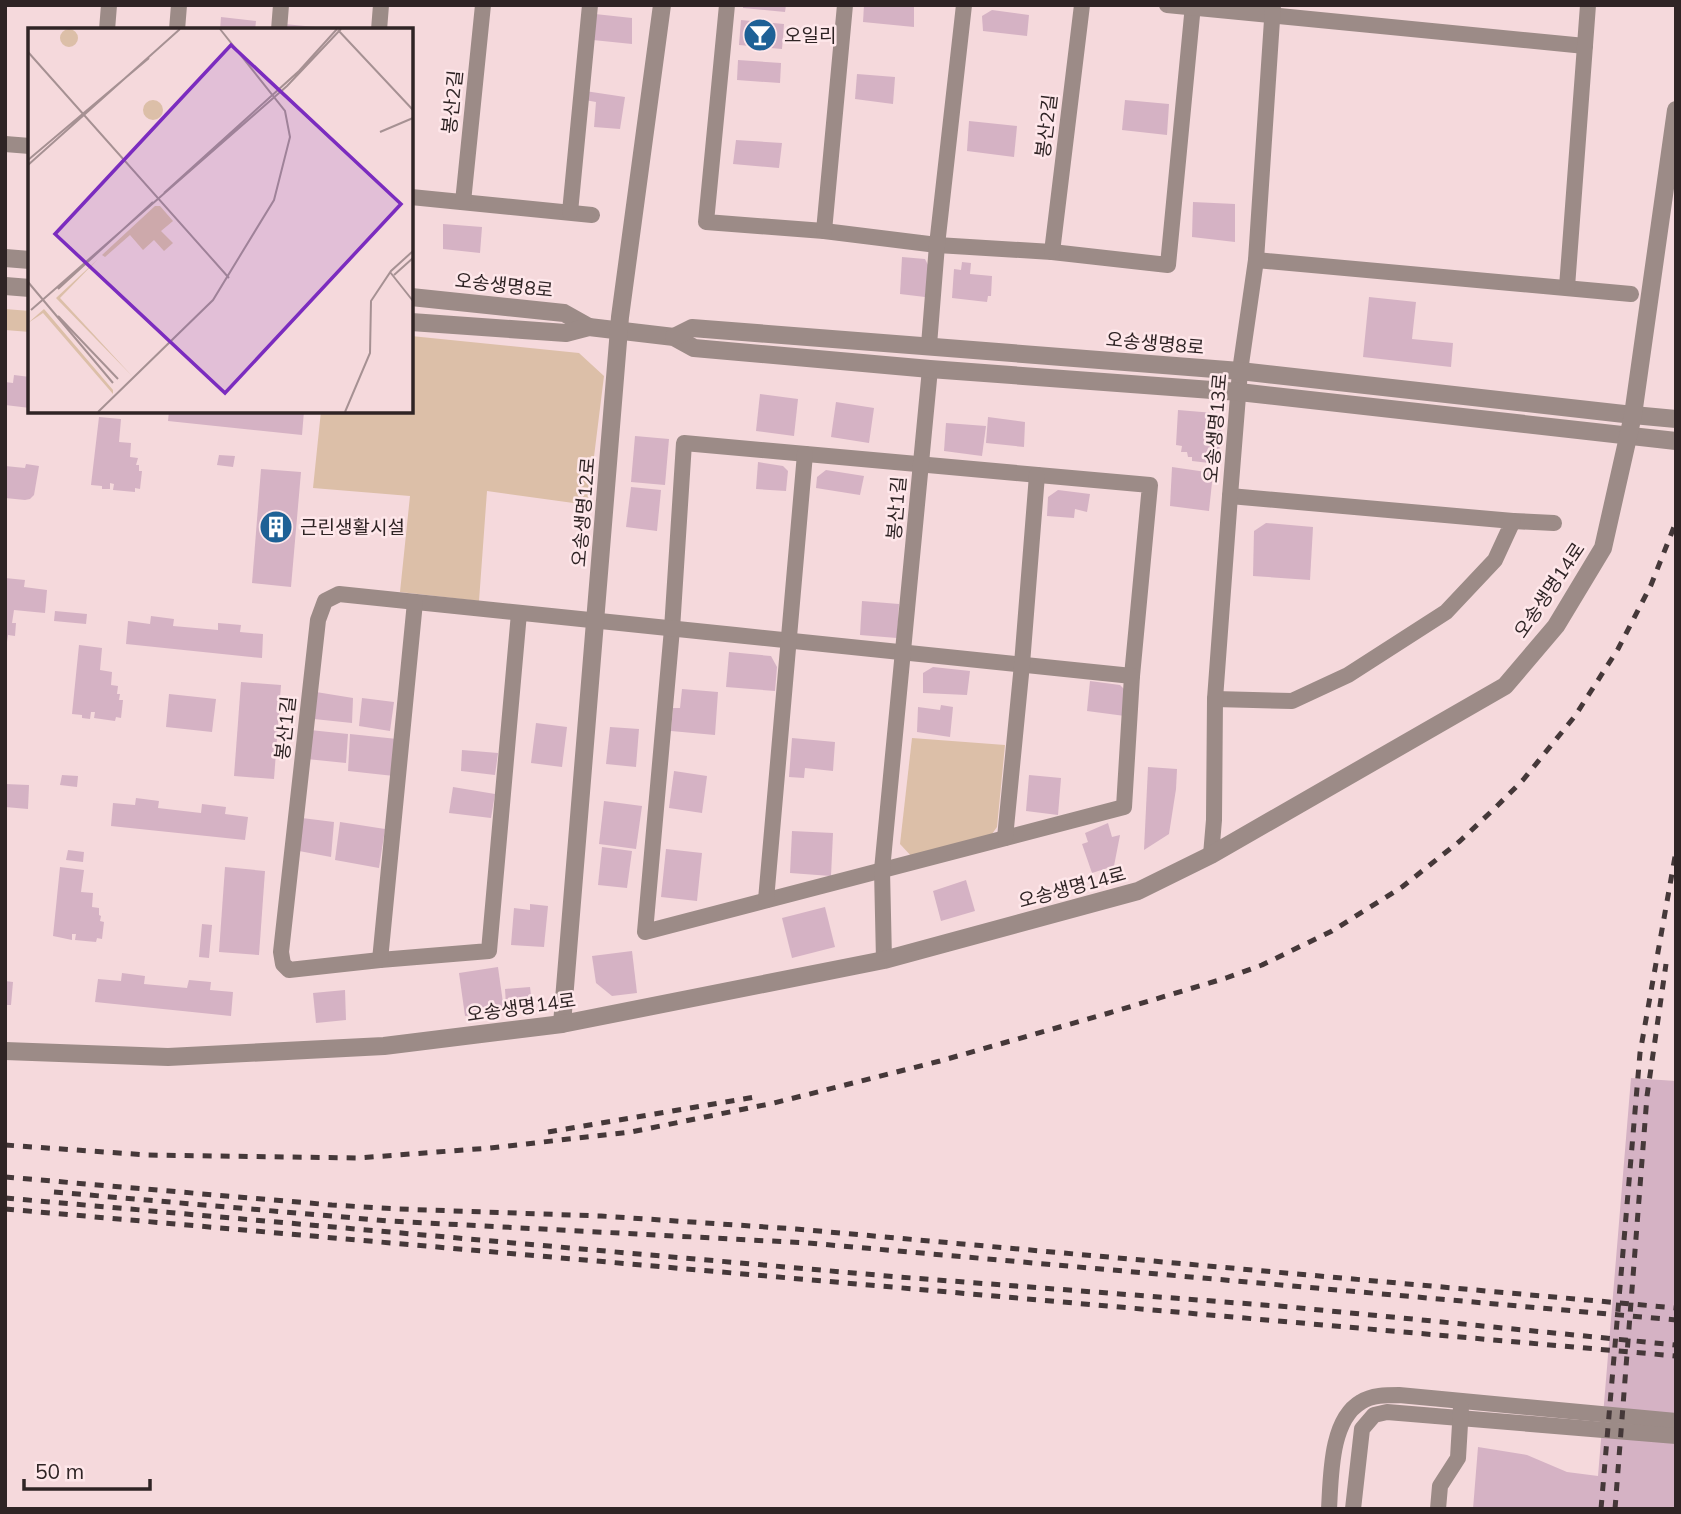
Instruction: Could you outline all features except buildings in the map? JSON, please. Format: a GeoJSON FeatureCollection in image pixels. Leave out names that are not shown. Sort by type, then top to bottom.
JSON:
{"type":"FeatureCollection","features":[{"type":"Feature","properties":{"kind":"street"},"geometry":{"type":"LineString","coordinates":[[107,28],[109,5]]}},
{"type":"Feature","properties":{"kind":"street"},"geometry":{"type":"LineString","coordinates":[[177,28],[179,5]]}},
{"type":"Feature","properties":{"kind":"street"},"geometry":{"type":"LineString","coordinates":[[279,28],[281,5]]}},
{"type":"Feature","properties":{"kind":"street"},"geometry":{"type":"LineString","coordinates":[[379,28],[381,5]]}},
{"type":"Feature","properties":{"kind":"street","name":"봉산2길"},"geometry":{"type":"LineString","coordinates":[[463,202],[483,5]]}},
{"type":"Feature","properties":{"kind":"street"},"geometry":{"type":"LineString","coordinates":[[570,212],[590,5]]}},
{"type":"Feature","properties":{"kind":"street","name":"오송생명12로"},"geometry":{"type":"LineString","coordinates":[[562,1024],[619,330],[662,5]]}},
{"type":"Feature","properties":{"kind":"street"},"geometry":{"type":"LineString","coordinates":[[727,5],[706,222],[824,231],[937,245],[1052,252],[1168,265],[1193,6]]}},
{"type":"Feature","properties":{"kind":"street"},"geometry":{"type":"LineString","coordinates":[[824,231],[845,5]]}},
{"type":"Feature","properties":{"kind":"street"},"geometry":{"type":"LineString","coordinates":[[929,345],[937,245],[964,5]]}},
{"type":"Feature","properties":{"kind":"street","name":"봉산2길"},"geometry":{"type":"LineString","coordinates":[[1052,252],[1082,5]]}},
{"type":"Feature","properties":{"kind":"street"},"geometry":{"type":"LineString","coordinates":[[1167,5],[1272,10],[1585,46]]}},
{"type":"Feature","properties":{"kind":"street"},"geometry":{"type":"LineString","coordinates":[[1567,287],[1588,5]]}},
{"type":"Feature","properties":{"kind":"street","name":"오송생명13로"},"geometry":{"type":"LineString","coordinates":[[1211,855],[1214,820],[1215,699],[1240,371],[1256,260],[1272,10]]}},
{"type":"Feature","properties":{"kind":"street","name":"오송생명14로"},"geometry":{"type":"LineString","coordinates":[[5,1051],[169,1057],[384,1046],[562,1024],[884,960],[1138,891],[1211,855],[1505,686],[1556,626],[1603,548],[1633,415],[1675,117]]}},
{"type":"Feature","properties":{"kind":"street"},"geometry":{"type":"LineString","coordinates":[[5,144],[28,146]]}},
{"type":"Feature","properties":{"kind":"street"},"geometry":{"type":"LineString","coordinates":[[413,197],[592,215]]}},
{"type":"Feature","properties":{"kind":"street"},"geometry":{"type":"LineString","coordinates":[[5,258],[28,260]]}},
{"type":"Feature","properties":{"kind":"street"},"geometry":{"type":"LineString","coordinates":[[1256,260],[1631,294]]}},
{"type":"Feature","properties":{"kind":"street"},"geometry":{"type":"LineString","coordinates":[[5,286],[28,288]]}},
{"type":"Feature","properties":{"kind":"street","name":"오송생명8로"},"geometry":{"type":"LineString","coordinates":[[413,297],[564,313],[589,327]]}},
{"type":"Feature","properties":{"kind":"street","name":"오송생명8로"},"geometry":{"type":"LineString","coordinates":[[413,321],[566,333],[589,327],[674,337],[694,348],[1239,392],[1676,441]]}},
{"type":"Feature","properties":{"kind":"street","name":"오송생명8로"},"geometry":{"type":"LineString","coordinates":[[674,337],[692,328],[929,345],[1240,371],[1676,419]]}},
{"type":"Feature","properties":{"kind":"street","name":"봉산1길"},"geometry":{"type":"LineString","coordinates":[[884,960],[882,870],[930,369]]}},
{"type":"Feature","properties":{"kind":"street"},"geometry":{"type":"LineString","coordinates":[[684,443],[804,454],[1150,485],[1132,676],[1124,807],[645,932],[672,629],[684,443]]}},
{"type":"Feature","properties":{"kind":"street"},"geometry":{"type":"LineString","coordinates":[[766,900],[804,454]]}},
{"type":"Feature","properties":{"kind":"street"},"geometry":{"type":"LineString","coordinates":[[1005,838],[1037,475]]}},
{"type":"Feature","properties":{"kind":"street"},"geometry":{"type":"LineString","coordinates":[[1230,496],[1554,523]]}},
{"type":"Feature","properties":{"kind":"street"},"geometry":{"type":"LineString","coordinates":[[1215,699],[1292,702],[1348,675],[1446,612],[1495,560],[1513,521]]}},
{"type":"Feature","properties":{"kind":"street","name":"봉산1길"},"geometry":{"type":"LineString","coordinates":[[380,960],[289,970],[283,964],[281,952],[318,620],[325,601],[339,594],[1132,676]]}},
{"type":"Feature","properties":{"kind":"street"},"geometry":{"type":"LineString","coordinates":[[415,602],[380,960],[489,951],[519,613]]}},
{"type":"Feature","properties":{"kind":"street"},"geometry":{"type":"LineString","coordinates":[[1329,1509],[1336,1437],[1345,1418],[1360,1402],[1380,1396],[1399,1395],[1461,1409],[1676,1436]]}},
{"type":"Feature","properties":{"kind":"street"},"geometry":{"type":"LineString","coordinates":[[1353,1509],[1362,1429],[1374,1415],[1461,1409],[1676,1421]]}},
{"type":"Feature","properties":{"kind":"street"},"geometry":{"type":"LineString","coordinates":[[1438,1509],[1440,1486],[1458,1458],[1461,1409]]}},
{"type":"Feature","properties":{"kind":"shaded area"},"geometry":{"type":"Polygon","coordinates":[[[5,309],[28,311],[28,332],[5,330],[5,309]]]}},
{"type":"Feature","properties":{"kind":"shaded area"},"geometry":{"type":"Polygon","coordinates":[[[413,336],[579,353],[604,376],[588,505],[487,491],[479,601],[400,592],[410,496],[313,488],[321,413],[413,413],[413,336]]]}},
{"type":"Feature","properties":{"kind":"shaded area"},"geometry":{"type":"Polygon","coordinates":[[[912,738],[1005,745],[997,827],[992,834],[913,858],[900,844],[912,738]]]}},
{"type":"Feature","properties":{"kind":"railway"},"geometry":{"type":"LineString","coordinates":[[5,1145],[148,1155],[358,1158],[490,1148],[631,1132],[774,1103],[940,1061],[1109,1013],[1262,965],[1332,931],[1402,887],[1460,841],[1523,780],[1575,716],[1618,649],[1651,585],[1676,522]]}},
{"type":"Feature","properties":{"kind":"railway"},"geometry":{"type":"LineString","coordinates":[[1601,1509],[1640,1053],[1676,851]]}},
{"type":"Feature","properties":{"kind":"railway"},"geometry":{"type":"LineString","coordinates":[[1615,1509],[1647,1096],[1666,964]]}},
{"type":"Feature","properties":{"kind":"railway"},"geometry":{"type":"LineString","coordinates":[[548,1132],[755,1097]]}},
{"type":"Feature","properties":{"kind":"railway"},"geometry":{"type":"LineString","coordinates":[[5,1177],[332,1205],[601,1216],[796,1229],[1676,1308]]}},
{"type":"Feature","properties":{"kind":"railway"},"geometry":{"type":"LineString","coordinates":[[54,1192],[389,1221],[808,1243],[1676,1320]]}},
{"type":"Feature","properties":{"kind":"railway"},"geometry":{"type":"LineString","coordinates":[[5,1198],[899,1277],[1290,1307],[1676,1345]]}},
{"type":"Feature","properties":{"kind":"railway"},"geometry":{"type":"LineString","coordinates":[[5,1209],[1676,1356]]}},
{"type":"Feature","properties":{"kind":"place","name":"오일리"},"geometry":{"type":"Point","coordinates":[760,35]}},
{"type":"Feature","properties":{"kind":"place","name":"근린생활시설"},"geometry":{"type":"Point","coordinates":[276,527]}}]}
